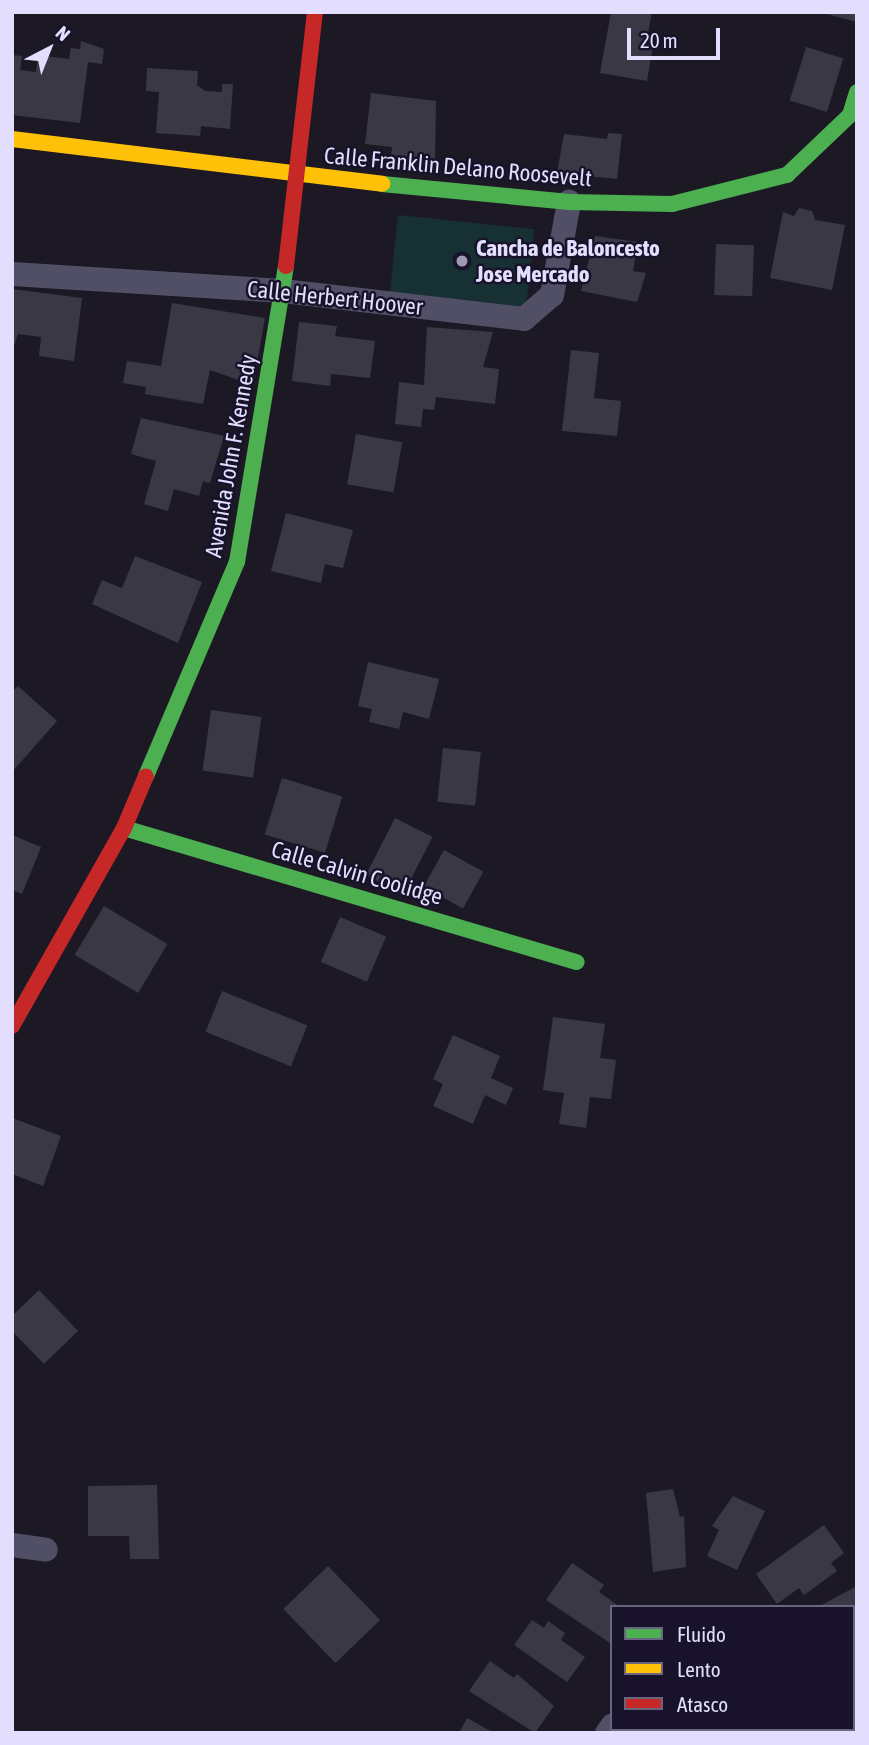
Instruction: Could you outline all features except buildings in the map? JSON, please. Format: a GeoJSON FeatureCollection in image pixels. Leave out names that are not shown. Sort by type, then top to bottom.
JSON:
{"type":"FeatureCollection","features":[{"type":"Feature","properties":{"kind":"street","name":"Avenida John F. Kennedy"},"geometry":{"type":"LineString","coordinates":[[12,1026],[124,828],[237,562],[283,291],[315,12]]}},
{"type":"Feature","properties":{"kind":"street","name":"Calle Franklin Delano Roosevelt"},"geometry":{"type":"LineString","coordinates":[[12,139],[297,176],[569,202],[673,204],[787,175],[850,115],[857,92]]}},
{"type":"Feature","properties":{"kind":"street","name":"Calle Herbert Hoover"},"geometry":{"type":"LineString","coordinates":[[12,274],[283,291],[524,319],[552,295],[569,202]]}},
{"type":"Feature","properties":{"kind":"street","name":"Calle Calvin Coolidge"},"geometry":{"type":"LineString","coordinates":[[124,828],[577,962]]}},
{"type":"Feature","properties":{"kind":"street"},"geometry":{"type":"LineString","coordinates":[[12,1545],[46,1550]]}},
{"type":"Feature","properties":{"kind":"green space","name":"Cancha de Baloncesto Jose Mercado"},"geometry":{"type":"Polygon","coordinates":[[[398,215],[534,229],[526,308],[390,294],[398,215]]]}},
{"type":"Feature","properties":{"kind":"traffic: fast"},"geometry":{"type":"LineString","coordinates":[[382,184],[569,202],[672,204],[787,175],[850,115],[857,92]]}},
{"type":"Feature","properties":{"kind":"traffic: fast"},"geometry":{"type":"LineString","coordinates":[[146,776],[237,562],[286,266]]}},
{"type":"Feature","properties":{"kind":"traffic: fast"},"geometry":{"type":"LineString","coordinates":[[124,828],[577,962]]}},
{"type":"Feature","properties":{"kind":"traffic: slow"},"geometry":{"type":"LineString","coordinates":[[12,139],[382,184]]}},
{"type":"Feature","properties":{"kind":"traffic: jam"},"geometry":{"type":"LineString","coordinates":[[286,266],[315,12]]}},
{"type":"Feature","properties":{"kind":"traffic: jam"},"geometry":{"type":"LineString","coordinates":[[12,1026],[124,828],[146,776]]}},
{"type":"Feature","properties":{"kind":"place","name":"Cancha de Baloncesto Jose Mercado"},"geometry":{"type":"Point","coordinates":[462,261]}}]}
